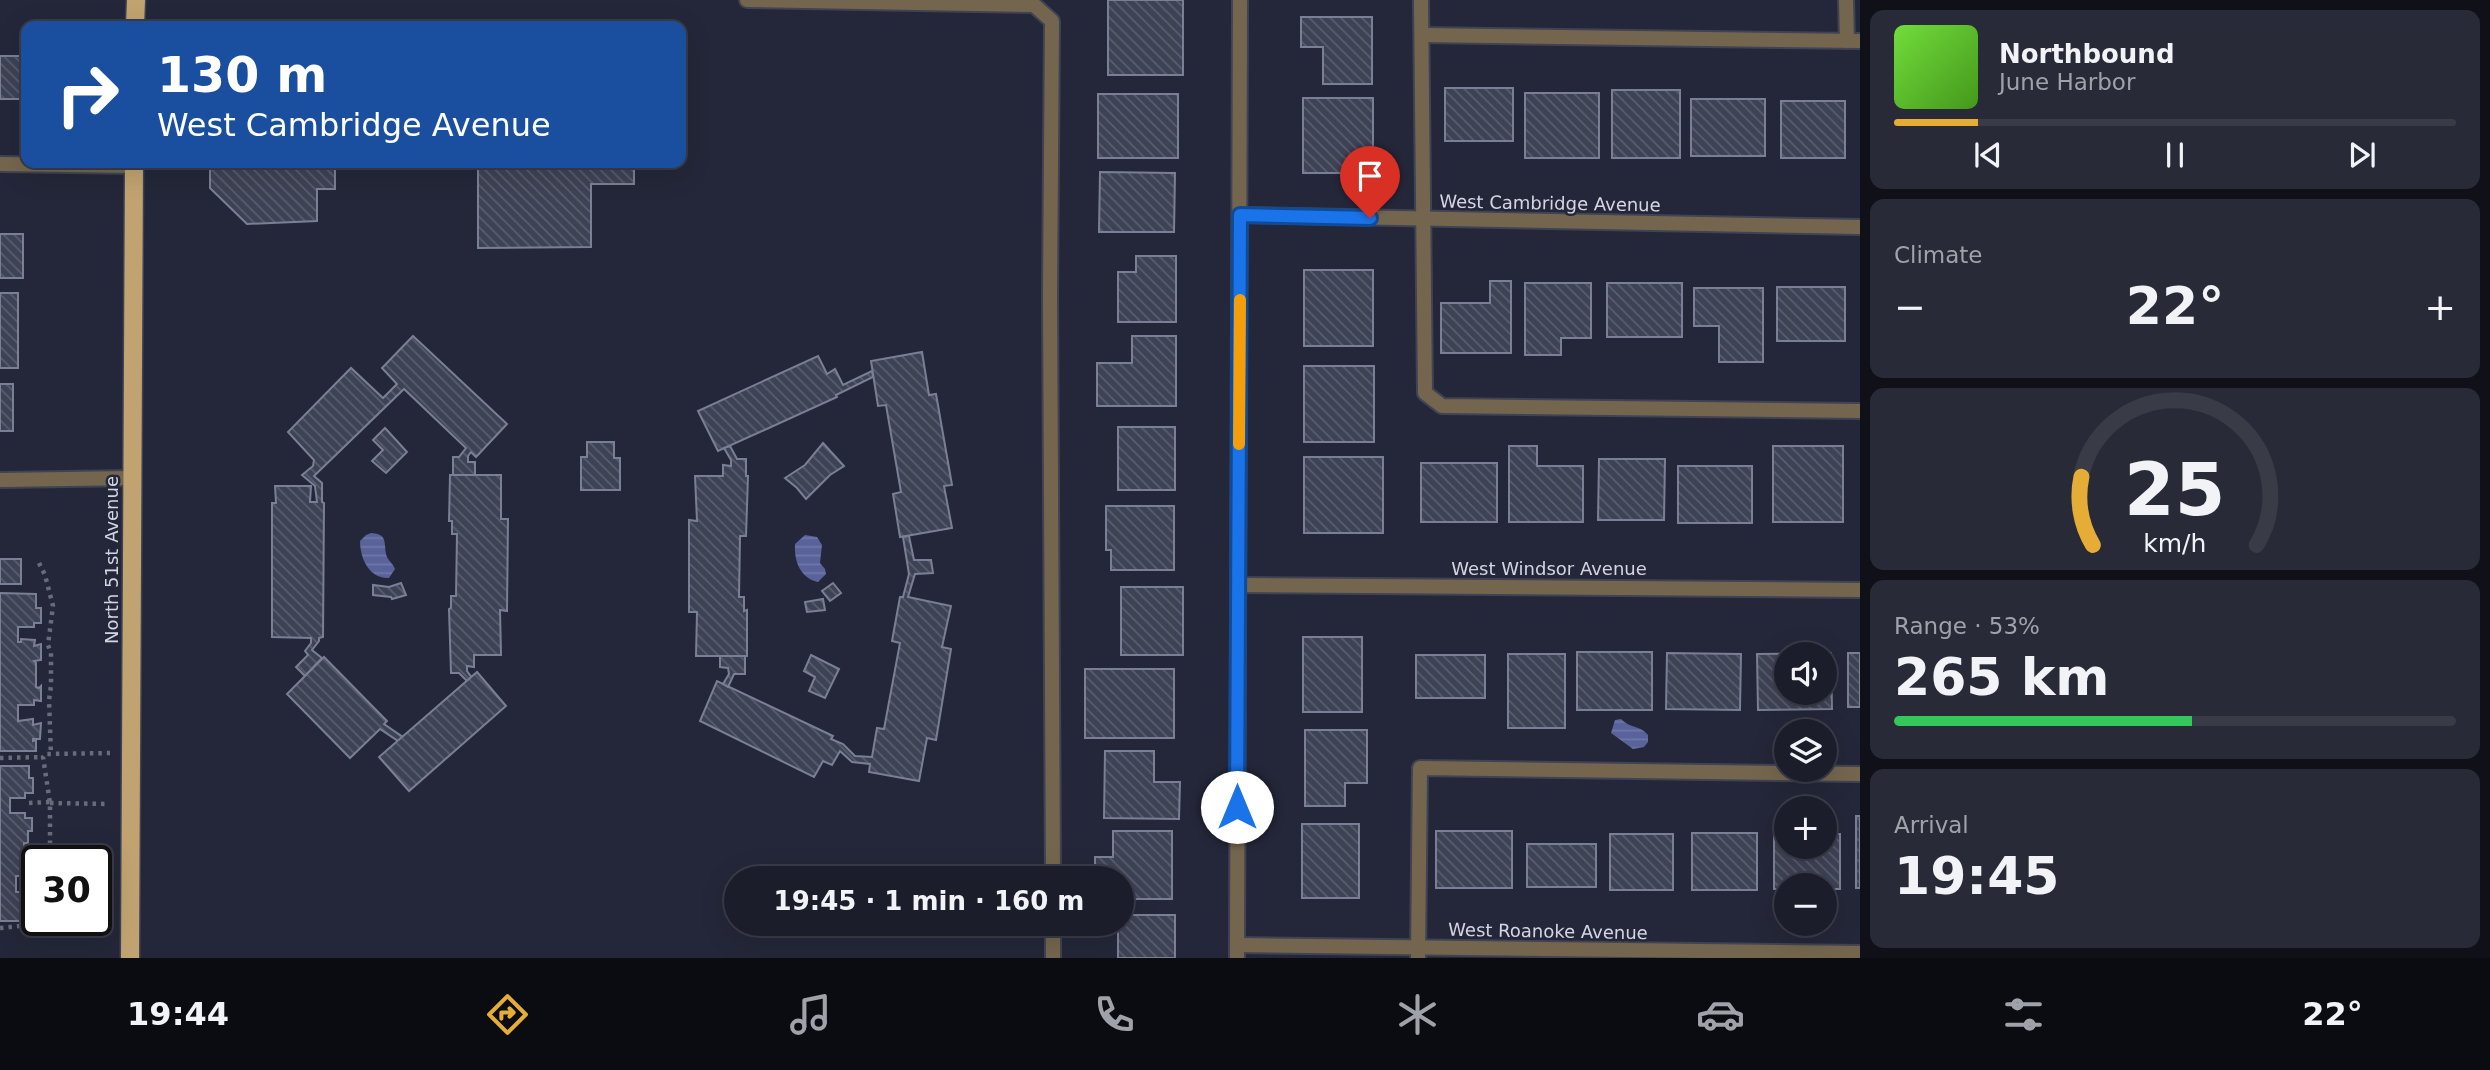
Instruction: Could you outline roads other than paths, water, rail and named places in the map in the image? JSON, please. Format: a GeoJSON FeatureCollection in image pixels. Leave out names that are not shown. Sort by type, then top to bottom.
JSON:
{"type":"FeatureCollection","features":[{"type":"Feature","properties":{"kind":"main road"},"geometry":{"type":"LineString","coordinates":[[135,21],[136,0]]}},
{"type":"Feature","properties":{"kind":"main road","name":"North 51st Avenue"},"geometry":{"type":"LineString","coordinates":[[130,958],[134,168]]}},
{"type":"Feature","properties":{"kind":"street"},"geometry":{"type":"LineString","coordinates":[[747,0],[1034,5],[1052,21],[1050,296],[1053,866]]}},
{"type":"Feature","properties":{"kind":"street"},"geometry":{"type":"LineString","coordinates":[[1237,952],[1240,0]]}},
{"type":"Feature","properties":{"kind":"street"},"geometry":{"type":"LineString","coordinates":[[1421,0],[1425,393],[1443,407],[1860,411]]}},
{"type":"Feature","properties":{"kind":"street"},"geometry":{"type":"LineString","coordinates":[[1422,35],[1853,41],[1846,0]]}},
{"type":"Feature","properties":{"kind":"street"},"geometry":{"type":"LineString","coordinates":[[0,164],[21,164]]}},
{"type":"Feature","properties":{"kind":"street","name":"West Cambridge Avenue"},"geometry":{"type":"LineString","coordinates":[[1240,215],[1860,227]]}},
{"type":"Feature","properties":{"kind":"street"},"geometry":{"type":"LineString","coordinates":[[0,480],[132,478]]}},
{"type":"Feature","properties":{"kind":"street","name":"West Windsor Avenue"},"geometry":{"type":"LineString","coordinates":[[1238,584],[1860,590]]}},
{"type":"Feature","properties":{"kind":"street"},"geometry":{"type":"LineString","coordinates":[[1418,954],[1420,768],[1860,774]]}},
{"type":"Feature","properties":{"kind":"street"},"geometry":{"type":"LineString","coordinates":[[1053,936],[1053,958]]}},
{"type":"Feature","properties":{"kind":"street","name":"West Roanoke Avenue"},"geometry":{"type":"LineString","coordinates":[[1237,952],[1860,953]]}},
{"type":"Feature","properties":{"kind":"water"},"geometry":{"type":"Polygon","coordinates":[[[371,533],[384,539],[387,556],[395,569],[389,578],[376,575],[364,560],[360,541],[371,533]]]}},
{"type":"Feature","properties":{"kind":"water"},"geometry":{"type":"Polygon","coordinates":[[[805,535],[817,537],[822,545],[820,563],[826,574],[818,582],[807,577],[797,562],[795,544],[805,535]]]}},
{"type":"Feature","properties":{"kind":"water"},"geometry":{"type":"Polygon","coordinates":[[[1621,719],[1648,735],[1648,742],[1644,747],[1633,749],[1611,733],[1615,720],[1621,719]]]}}]}
